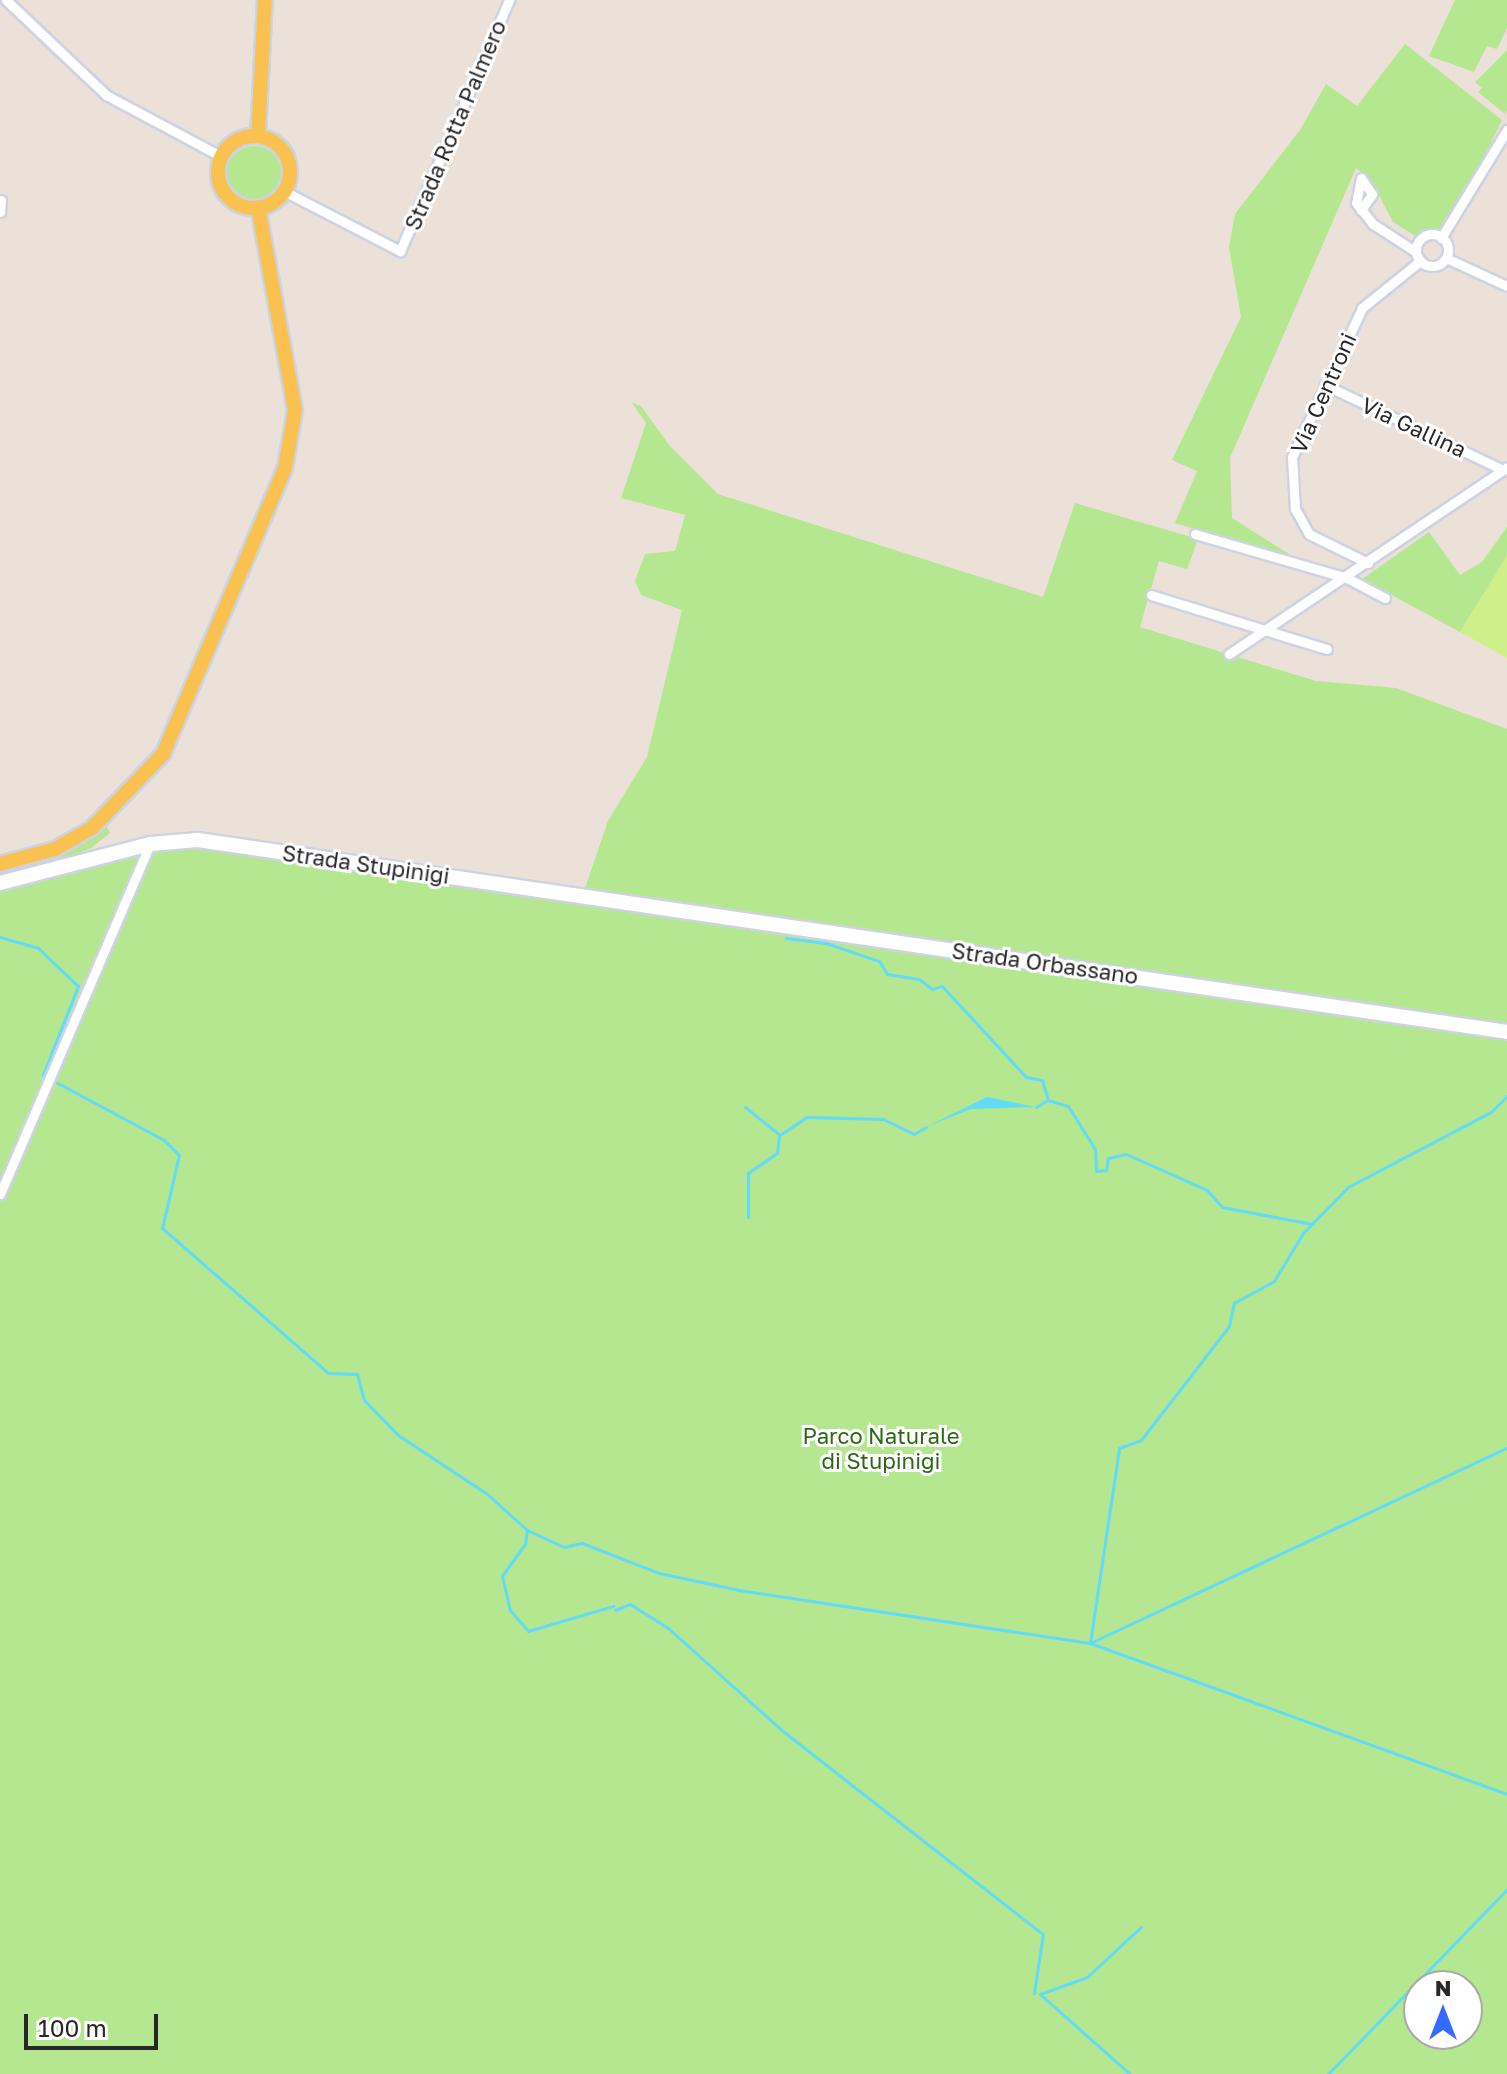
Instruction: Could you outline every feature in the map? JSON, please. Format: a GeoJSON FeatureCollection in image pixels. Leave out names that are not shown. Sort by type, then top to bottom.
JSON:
{"type":"FeatureCollection","features":[{"type":"Feature","properties":{"kind":"main road"},"geometry":{"type":"LineString","coordinates":[[258,136],[265,0]]}},
{"type":"Feature","properties":{"kind":"main road"},"geometry":{"type":"LineString","coordinates":[[258,136],[273,141],[288,160],[284,191],[258,207],[235,202],[224,191],[222,157],[235,141],[258,136]]}},
{"type":"Feature","properties":{"kind":"main road"},"geometry":{"type":"LineString","coordinates":[[0,864],[55,849],[92,828],[163,754],[285,468],[295,410],[258,207]]}},
{"type":"Feature","properties":{"kind":"main road","name":"Strada Stupinigi"},"geometry":{"type":"LineString","coordinates":[[0,883],[150,844],[232,844],[583,896]]}},
{"type":"Feature","properties":{"kind":"main road","name":"Strada Orbassano"},"geometry":{"type":"LineString","coordinates":[[583,896],[1507,1032]]}},
{"type":"Feature","properties":{"kind":"street"},"geometry":{"type":"LineString","coordinates":[[6,0],[106,95],[222,157]]}},
{"type":"Feature","properties":{"kind":"street","name":"Strada Rotta Palmero"},"geometry":{"type":"LineString","coordinates":[[284,191],[400,251],[509,0]]}},
{"type":"Feature","properties":{"kind":"street","name":"Via Centroni"},"geometry":{"type":"LineString","coordinates":[[1368,563],[1309,534],[1295,509],[1292,457],[1362,308],[1418,256],[1427,235],[1441,238],[1505,137]]}},
{"type":"Feature","properties":{"kind":"street"},"geometry":{"type":"LineString","coordinates":[[0,212],[1,200]]}},
{"type":"Feature","properties":{"kind":"street"},"geometry":{"type":"LineString","coordinates":[[1361,210],[1430,266],[1446,258]]}},
{"type":"Feature","properties":{"kind":"street"},"geometry":{"type":"LineString","coordinates":[[1441,238],[1446,258]]}},
{"type":"Feature","properties":{"kind":"street"},"geometry":{"type":"LineString","coordinates":[[1446,258],[1507,286]]}},
{"type":"Feature","properties":{"kind":"street","name":"Via Gallina"},"geometry":{"type":"LineString","coordinates":[[1325,385],[1505,468]]}},
{"type":"Feature","properties":{"kind":"street"},"geometry":{"type":"LineString","coordinates":[[1229,654],[1347,578],[1505,468]]}},
{"type":"Feature","properties":{"kind":"street"},"geometry":{"type":"LineString","coordinates":[[1195,534],[1347,578],[1385,598]]}},
{"type":"Feature","properties":{"kind":"street"},"geometry":{"type":"LineString","coordinates":[[1151,595],[1327,649]]}},
{"type":"Feature","properties":{"kind":"street"},"geometry":{"type":"LineString","coordinates":[[0,1194],[150,844]]}},
{"type":"Feature","properties":{"kind":"green space"},"geometry":{"type":"Polygon","coordinates":[[[1455,0],[1507,0],[1507,28],[1497,49],[1487,46],[1474,72],[1429,56],[1455,0]]]}},
{"type":"Feature","properties":{"kind":"green space"},"geometry":{"type":"Polygon","coordinates":[[[1405,44],[1502,120],[1459,208],[1439,231],[1415,236],[1393,222],[1372,182],[1356,168],[1230,458],[1232,518],[1300,561],[1175,523],[1197,471],[1172,460],[1241,317],[1229,247],[1235,214],[1300,130],[1326,84],[1357,106],[1405,44]]]}},
{"type":"Feature","properties":{"kind":"green space"},"geometry":{"type":"Polygon","coordinates":[[[1507,50],[1505,114],[1478,92],[1482,88],[1475,82],[1507,50]]]}},
{"type":"Feature","properties":{"kind":"green space"},"geometry":{"type":"Polygon","coordinates":[[[254,146],[274,154],[282,174],[274,194],[254,202],[234,194],[226,174],[234,154],[254,146]]]}},
{"type":"Feature","properties":{"kind":"green space","name":"Parco Naturale di Stupinigi"},"geometry":{"type":"Polygon","coordinates":[[[632,403],[641,406],[669,445],[718,494],[1043,597],[1075,503],[1198,539],[1187,569],[1159,561],[1140,627],[1316,681],[1396,688],[1507,729],[1507,2074],[0,2074],[0,869],[37,862],[107,827],[110,833],[91,848],[67,858],[177,841],[582,897],[608,821],[647,757],[682,610],[641,595],[635,581],[645,554],[675,551],[685,515],[621,498],[646,423],[632,403]]]}},
{"type":"Feature","properties":{"kind":"green space"},"geometry":{"type":"Polygon","coordinates":[[[1507,527],[1507,556],[1460,632],[1362,579],[1429,532],[1460,575],[1482,562],[1507,527]]]}},
{"type":"Feature","properties":{"kind":"green space"},"geometry":{"type":"Polygon","coordinates":[[[1507,556],[1507,658],[1460,632],[1507,556]]]}},
{"type":"Feature","properties":{"kind":"water"},"geometry":{"type":"Polygon","coordinates":[[[987,1097],[1036,1107],[971,1109],[926,1127],[987,1097]]]}},
{"type":"Feature","properties":{"kind":"waterway"},"geometry":{"type":"LineString","coordinates":[[0,937],[38,948],[78,986],[43,1075]]}},
{"type":"Feature","properties":{"kind":"waterway"},"geometry":{"type":"LineString","coordinates":[[786,938],[826,943],[879,961],[887,974],[919,979],[932,989],[942,986],[1026,1077],[1042,1080],[1048,1100],[1068,1106],[1095,1149],[1096,1171],[1106,1170],[1108,1158],[1126,1154],[1207,1190],[1222,1207],[1312,1224]]}},
{"type":"Feature","properties":{"kind":"waterway"},"geometry":{"type":"LineString","coordinates":[[52,1080],[164,1140],[179,1155],[162,1228],[328,1373],[357,1374],[364,1400],[398,1435],[487,1494],[527,1530],[564,1547],[582,1543],[659,1573],[739,1590],[1090,1643],[1507,1794]]}},
{"type":"Feature","properties":{"kind":"waterway"},"geometry":{"type":"LineString","coordinates":[[1090,1643],[1119,1448],[1141,1440],[1229,1326],[1234,1303],[1274,1281],[1303,1233],[1348,1187],[1491,1112],[1507,1096]]}},
{"type":"Feature","properties":{"kind":"waterway"},"geometry":{"type":"LineString","coordinates":[[1036,1107],[1046,1101]]}},
{"type":"Feature","properties":{"kind":"waterway"},"geometry":{"type":"LineString","coordinates":[[745,1107],[780,1135],[807,1117],[883,1119],[914,1134],[926,1127]]}},
{"type":"Feature","properties":{"kind":"waterway"},"geometry":{"type":"LineString","coordinates":[[748,1217],[748,1173],[777,1153],[779,1137]]}},
{"type":"Feature","properties":{"kind":"waterway"},"geometry":{"type":"LineString","coordinates":[[1090,1643],[1507,1448]]}},
{"type":"Feature","properties":{"kind":"waterway"},"geometry":{"type":"LineString","coordinates":[[527,1530],[525,1544],[502,1576],[510,1610],[528,1631],[613,1606]]}},
{"type":"Feature","properties":{"kind":"waterway"},"geometry":{"type":"LineString","coordinates":[[615,1610],[630,1604],[668,1628],[784,1732],[1043,1934],[1034,1993]]}},
{"type":"Feature","properties":{"kind":"waterway"},"geometry":{"type":"LineString","coordinates":[[1328,2074],[1507,1889]]}},
{"type":"Feature","properties":{"kind":"waterway"},"geometry":{"type":"LineString","coordinates":[[1130,2074],[1040,1994],[1087,1977],[1141,1927]]}}]}
